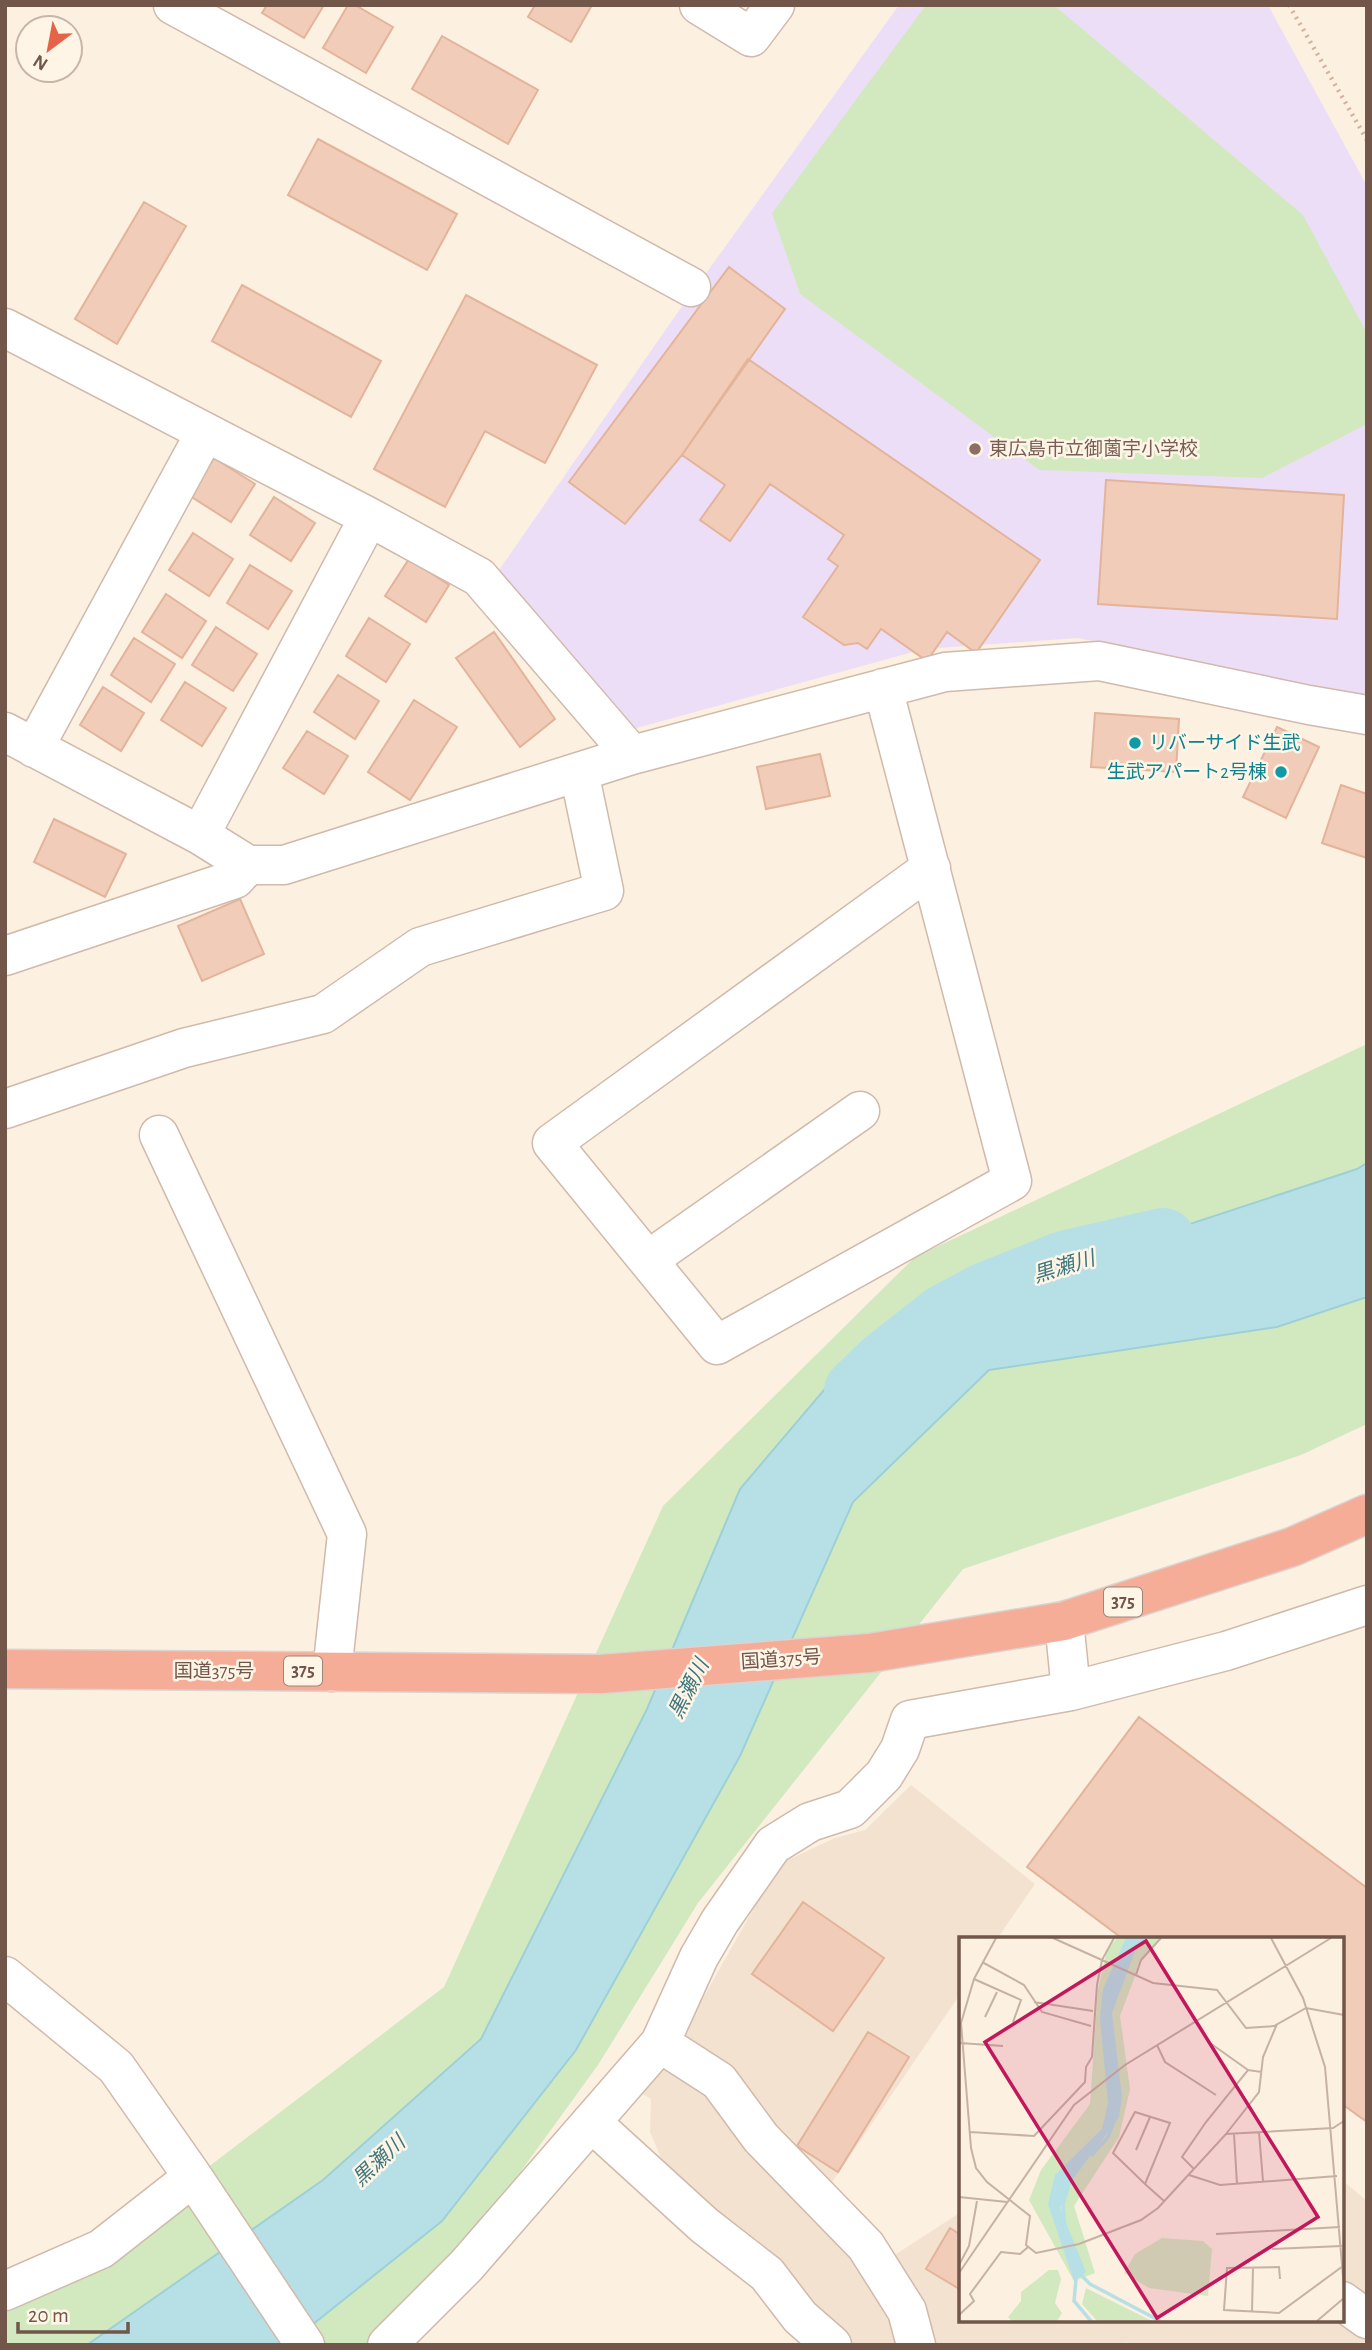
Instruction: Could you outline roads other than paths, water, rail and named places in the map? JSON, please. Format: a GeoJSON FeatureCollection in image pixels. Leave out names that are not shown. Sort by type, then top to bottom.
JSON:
{"type":"FeatureCollection","features":[{"type":"Feature","properties":{"kind":"highway","name":"国道375号"},"geometry":{"type":"LineString","coordinates":[[5,1669],[601,1674],[870,1653],[1064,1621],[1292,1547],[1367,1514]]}},
{"type":"Feature","properties":{"kind":"street"},"geometry":{"type":"LineString","coordinates":[[173,5],[691,286]]}},
{"type":"Feature","properties":{"kind":"street"},"geometry":{"type":"LineString","coordinates":[[699,5],[751,37],[775,5]]}},
{"type":"Feature","properties":{"kind":"street"},"geometry":{"type":"LineString","coordinates":[[5,328],[479,577],[632,755]]}},
{"type":"Feature","properties":{"kind":"street"},"geometry":{"type":"LineString","coordinates":[[205,433],[20,740],[200,835],[248,865],[284,865],[632,755],[945,672],[1099,661],[1367,715]]}},
{"type":"Feature","properties":{"kind":"street"},"geometry":{"type":"LineString","coordinates":[[200,835],[369,517]]}},
{"type":"Feature","properties":{"kind":"street"},"geometry":{"type":"LineString","coordinates":[[883,688],[931,868],[1012,1181],[717,1345],[552,1143],[931,868]]}},
{"type":"Feature","properties":{"kind":"street"},"geometry":{"type":"LineString","coordinates":[[5,1109],[184,1048],[323,1014],[420,947],[604,891],[579,772]]}},
{"type":"Feature","properties":{"kind":"street"},"geometry":{"type":"LineString","coordinates":[[5,956],[235,879],[248,865]]}},
{"type":"Feature","properties":{"kind":"street"},"geometry":{"type":"LineString","coordinates":[[648,1260],[860,1111]]}},
{"type":"Feature","properties":{"kind":"street"},"geometry":{"type":"LineString","coordinates":[[159,1135],[347,1534],[332,1672]]}},
{"type":"Feature","properties":{"kind":"street"},"geometry":{"type":"LineString","coordinates":[[387,2345],[466,2266],[660,2043],[699,1957],[773,1846],[810,1822],[850,1809],[884,1776],[900,1749],[910,1720],[1070,1691],[1226,1651],[1367,1605]]}},
{"type":"Feature","properties":{"kind":"street"},"geometry":{"type":"LineString","coordinates":[[1064,1621],[1070,1691]]}},
{"type":"Feature","properties":{"kind":"street"},"geometry":{"type":"LineString","coordinates":[[5,1976],[116,2067],[305,2345]]}},
{"type":"Feature","properties":{"kind":"street"},"geometry":{"type":"LineString","coordinates":[[660,2043],[719,2081],[761,2138],[866,2246],[907,2311],[916,2345]]}},
{"type":"Feature","properties":{"kind":"street"},"geometry":{"type":"LineString","coordinates":[[591,2122],[704,2225],[767,2274],[800,2317],[832,2345]]}},
{"type":"Feature","properties":{"kind":"street"},"geometry":{"type":"LineString","coordinates":[[5,2291],[101,2249],[193,2177]]}},
{"type":"Feature","properties":{"kind":"street"},"geometry":{"type":"LineString","coordinates":[[1344,2302],[1367,2319]]}},
{"type":"Feature","properties":{"kind":"water"},"geometry":{"type":"Polygon","coordinates":[[[1367,1163],[1367,1297],[1277,1327],[989,1370],[853,1502],[740,1756],[576,2050],[442,2221],[287,2345],[87,2345],[323,2180],[481,2039],[647,1709],[740,1489],[835,1377],[1053,1269],[1357,1169],[1367,1163]]]}},
{"type":"Feature","properties":{"kind":"waterway","name":"黒瀬川"},"geometry":{"type":"LineString","coordinates":[[857,1391],[884,1365],[945,1317],[984,1296],[1064,1264],[1163,1241]]}},
{"type":"Feature","properties":{"kind":"place","name":"東広島市立御薗宇小学校"},"geometry":{"type":"Point","coordinates":[975,449]}},
{"type":"Feature","properties":{"kind":"place","name":"リバーサイド生武"},"geometry":{"type":"Point","coordinates":[1135,743]}},
{"type":"Feature","properties":{"kind":"place","name":"生武アパート2号棟"},"geometry":{"type":"Point","coordinates":[1281,772]}}]}
